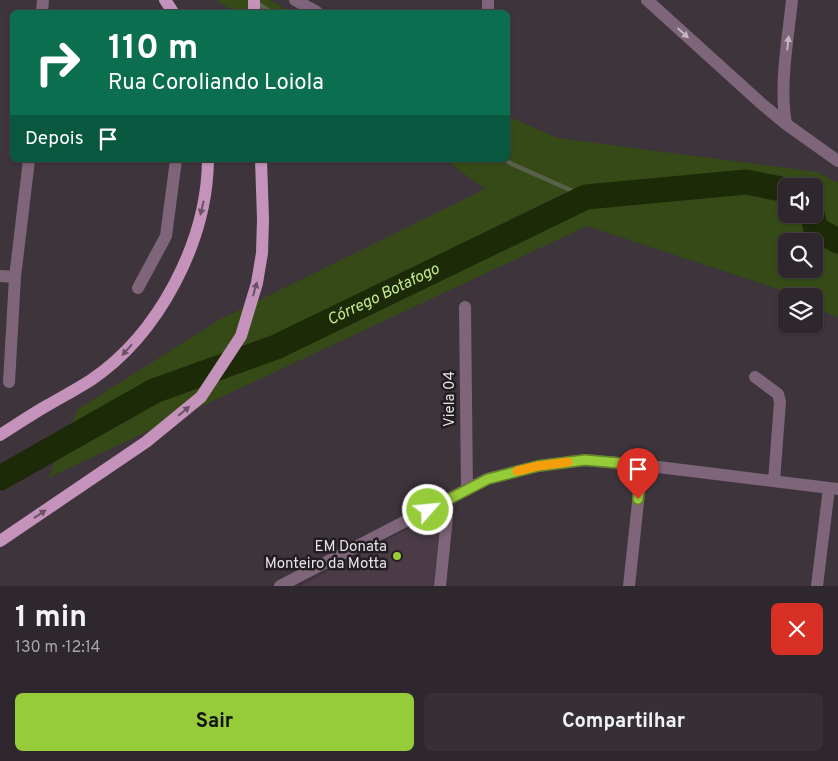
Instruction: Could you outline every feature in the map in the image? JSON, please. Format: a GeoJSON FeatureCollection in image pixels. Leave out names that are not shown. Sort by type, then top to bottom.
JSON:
{"type":"FeatureCollection","features":[{"type":"Feature","properties":{"kind":"main road"},"geometry":{"type":"LineString","coordinates":[[0,435],[92,380],[122,355],[148,326],[169,295],[184,265],[196,233],[203,204],[208,162]]}},
{"type":"Feature","properties":{"kind":"main road"},"geometry":{"type":"LineString","coordinates":[[0,541],[146,442],[201,397],[241,336],[257,283],[262,253],[261,162]]}},
{"type":"Feature","properties":{"kind":"street"},"geometry":{"type":"LineString","coordinates":[[295,0],[313,10]]}},
{"type":"Feature","properties":{"kind":"street"},"geometry":{"type":"LineString","coordinates":[[647,0],[763,105],[838,161]]}},
{"type":"Feature","properties":{"kind":"street"},"geometry":{"type":"LineString","coordinates":[[786,124],[783,86],[792,0]]}},
{"type":"Feature","properties":{"kind":"street"},"geometry":{"type":"LineString","coordinates":[[763,105],[777,99],[783,86]]}},
{"type":"Feature","properties":{"kind":"street"},"geometry":{"type":"LineString","coordinates":[[9,382],[16,278],[29,162]]}},
{"type":"Feature","properties":{"kind":"street"},"geometry":{"type":"LineString","coordinates":[[138,288],[166,236],[176,162]]}},
{"type":"Feature","properties":{"kind":"street"},"geometry":{"type":"LineString","coordinates":[[0,276],[16,278]]}},
{"type":"Feature","properties":{"kind":"street","name":"Viela 04"},"geometry":{"type":"LineString","coordinates":[[465,307],[467,490]]}},
{"type":"Feature","properties":{"kind":"street"},"geometry":{"type":"LineString","coordinates":[[755,377],[778,394],[780,402],[774,481]]}},
{"type":"Feature","properties":{"kind":"street"},"geometry":{"type":"LineString","coordinates":[[280,586],[488,479],[538,466],[585,460],[833,488],[817,586]]}},
{"type":"Feature","properties":{"kind":"street"},"geometry":{"type":"LineString","coordinates":[[629,586],[642,465]]}},
{"type":"Feature","properties":{"kind":"street"},"geometry":{"type":"LineString","coordinates":[[440,586],[447,517],[444,502]]}},
{"type":"Feature","properties":{"kind":"shaded area","name":"EM Donata Monteiro da Motta"},"geometry":{"type":"Polygon","coordinates":[[[428,518],[440,525],[433,586],[300,586],[428,518]]]}},
{"type":"Feature","properties":{"kind":"green space"},"geometry":{"type":"Polygon","coordinates":[[[217,0],[270,0],[288,10],[230,10],[217,0]]]}},
{"type":"Feature","properties":{"kind":"green space"},"geometry":{"type":"Polygon","coordinates":[[[510,117],[557,138],[817,172],[838,183],[838,318],[823,311],[823,288],[778,288],[778,290],[587,226],[48,478],[78,409],[219,320],[485,189],[448,162],[510,162],[510,117]]]}},
{"type":"Feature","properties":{"kind":"waterway"},"geometry":{"type":"LineString","coordinates":[[257,3],[268,10]]}},
{"type":"Feature","properties":{"kind":"waterway"},"geometry":{"type":"LineString","coordinates":[[508,162],[586,197]]}},
{"type":"Feature","properties":{"kind":"waterway","name":"Córrego Botafogo"},"geometry":{"type":"LineString","coordinates":[[0,478],[154,391],[276,347],[586,197],[746,182],[778,188]]}},
{"type":"Feature","properties":{"kind":"waterway","name":"Córrego Botafogo"},"geometry":{"type":"LineString","coordinates":[[814,223],[816,229],[838,241]]}},
{"type":"Feature","properties":{"kind":"slow traffic"},"geometry":{"type":"LineString","coordinates":[[517,471],[568,462]]}},
{"type":"Feature","properties":{"kind":"place","name":"EM Donata Monteiro da Motta"},"geometry":{"type":"Point","coordinates":[397,556]}},
{"type":"Feature","properties":{"kind":"route"},"geometry":{"type":"LineString","coordinates":[[428,510],[488,479],[538,466],[585,460],[642,465],[638,499]]}}]}
